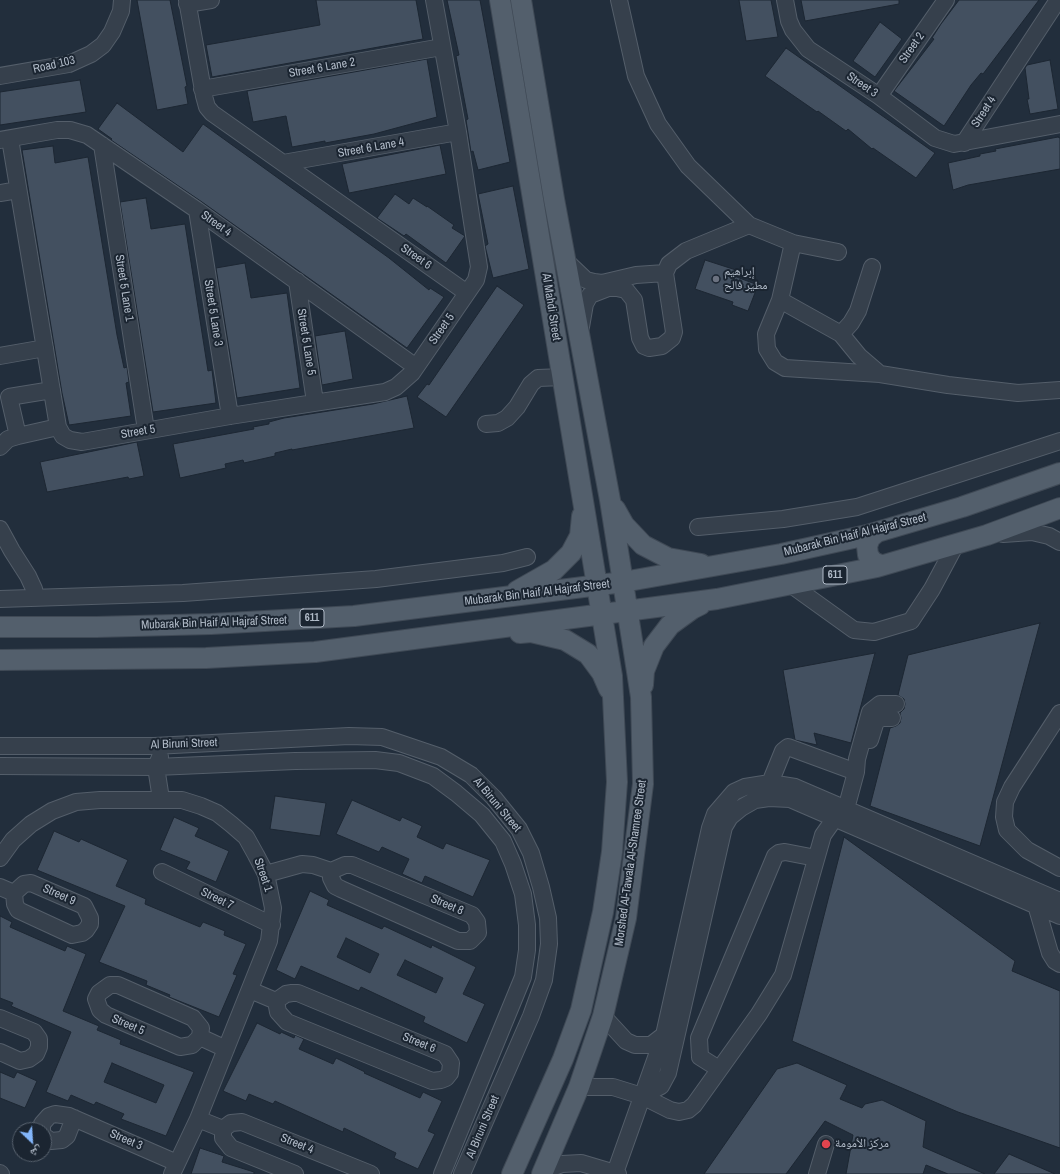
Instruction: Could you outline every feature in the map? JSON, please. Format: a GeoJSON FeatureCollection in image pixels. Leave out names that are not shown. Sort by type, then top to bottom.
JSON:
{"type":"FeatureCollection","features":[{"type":"Feature","properties":{"kind":"main road","name":"Al Mahdi Street"},"geometry":{"type":"LineString","coordinates":[[500,0],[603,615]]}},
{"type":"Feature","properties":{"kind":"main road","name":"Al Mahdi Street"},"geometry":{"type":"LineString","coordinates":[[521,0],[566,261],[610,500],[628,612]]}},
{"type":"Feature","properties":{"kind":"main road","name":"Mubarak Bin Haif Al Hajraf Street"},"geometry":{"type":"LineString","coordinates":[[0,627],[96,627],[211,624],[354,616],[510,595],[623,582],[727,564],[877,532],[962,507],[1060,473]]}},
{"type":"Feature","properties":{"kind":"main road"},"geometry":{"type":"LineString","coordinates":[[610,500],[624,525],[643,545],[668,558],[696,564],[727,564]]}},
{"type":"Feature","properties":{"kind":"main road"},"geometry":{"type":"LineString","coordinates":[[510,595],[554,570],[571,553],[580,536],[584,506]]}},
{"type":"Feature","properties":{"kind":"main road","name":"611"},"geometry":{"type":"LineString","coordinates":[[0,660],[206,658],[314,652],[628,612],[717,599],[881,565],[987,535],[1060,508]]}},
{"type":"Feature","properties":{"kind":"main road"},"geometry":{"type":"LineString","coordinates":[[877,532],[870,538],[867,550],[873,562],[881,565]]}},
{"type":"Feature","properties":{"kind":"main road"},"geometry":{"type":"LineString","coordinates":[[641,697],[644,671],[654,646],[670,625],[692,609],[717,599]]}},
{"type":"Feature","properties":{"kind":"main road","name":"Morshed Al-Tawala Al-Shamree Street"},"geometry":{"type":"LineString","coordinates":[[539,1173],[579,1087],[603,1016],[626,918],[638,833],[643,784],[641,697],[628,612]]}},
{"type":"Feature","properties":{"kind":"main road","name":"Morshed Al-Tawala Al-Shamree Street"},"geometry":{"type":"LineString","coordinates":[[512,1174],[563,1060],[581,1010],[603,912],[612,852],[617,782],[614,699],[603,615]]}},
{"type":"Feature","properties":{"kind":"main road"},"geometry":{"type":"LineString","coordinates":[[460,634],[532,632],[565,640],[588,654],[602,673],[614,699]]}},
{"type":"Feature","properties":{"kind":"main road"},"geometry":{"type":"LineString","coordinates":[[534,1124],[546,1126],[548,1134],[539,1173]]}},
{"type":"Feature","properties":{"kind":"street","name":"Road 103"},"geometry":{"type":"LineString","coordinates":[[0,76],[69,64],[91,54],[103,45],[112,32],[121,11],[122,0]]}},
{"type":"Feature","properties":{"kind":"street","name":"Street 6"},"geometry":{"type":"LineString","coordinates":[[211,0],[187,2],[202,89],[207,107],[212,113],[466,293]]}},
{"type":"Feature","properties":{"kind":"street"},"geometry":{"type":"LineString","coordinates":[[434,0],[458,132],[479,267],[476,280],[466,293]]}},
{"type":"Feature","properties":{"kind":"street"},"geometry":{"type":"LineString","coordinates":[[619,0],[636,76],[658,124],[688,166],[749,225],[793,243],[838,252]]}},
{"type":"Feature","properties":{"kind":"street","name":"Street 3"},"geometry":{"type":"LineString","coordinates":[[785,0],[788,21],[800,41],[808,49],[879,96],[935,138],[950,144],[964,143]]}},
{"type":"Feature","properties":{"kind":"street","name":"Street 2"},"geometry":{"type":"LineString","coordinates":[[879,96],[946,0]]}},
{"type":"Feature","properties":{"kind":"street","name":"Street 4"},"geometry":{"type":"LineString","coordinates":[[964,143],[1058,0]]}},
{"type":"Feature","properties":{"kind":"street","name":"Street 6 Lane 2"},"geometry":{"type":"LineString","coordinates":[[202,89],[442,48]]}},
{"type":"Feature","properties":{"kind":"street","name":"Street 4"},"geometry":{"type":"LineString","coordinates":[[964,143],[1060,124]]}},
{"type":"Feature","properties":{"kind":"street","name":"Street 4"},"geometry":{"type":"LineString","coordinates":[[5,140],[57,130],[70,130],[87,135],[197,210],[416,367]]}},
{"type":"Feature","properties":{"kind":"street","name":"Street 6 Lane 4"},"geometry":{"type":"LineString","coordinates":[[283,163],[458,132]]}},
{"type":"Feature","properties":{"kind":"street"},"geometry":{"type":"LineString","coordinates":[[0,447],[8,439],[58,427],[18,190],[5,140]]}},
{"type":"Feature","properties":{"kind":"street","name":"Street 5 Lane 1"},"geometry":{"type":"LineString","coordinates":[[102,145],[146,430]]}},
{"type":"Feature","properties":{"kind":"street"},"geometry":{"type":"LineString","coordinates":[[0,193],[18,190]]}},
{"type":"Feature","properties":{"kind":"street","name":"Street 5 Lane 3"},"geometry":{"type":"LineString","coordinates":[[197,210],[230,416]]}},
{"type":"Feature","properties":{"kind":"street"},"geometry":{"type":"LineString","coordinates":[[580,334],[585,304],[590,295],[612,288],[626,290],[631,294],[634,300],[640,338],[644,346],[650,348],[662,346],[672,338],[674,332],[665,273],[669,264],[686,251],[749,225]]}},
{"type":"Feature","properties":{"kind":"street"},"geometry":{"type":"LineString","coordinates":[[793,243],[780,300],[766,334],[767,349],[775,362],[785,368],[880,374],[948,385],[1018,393],[1060,390]]}},
{"type":"Feature","properties":{"kind":"street"},"geometry":{"type":"LineString","coordinates":[[566,261],[586,280],[602,283],[636,275],[665,273]]}},
{"type":"Feature","properties":{"kind":"street"},"geometry":{"type":"LineString","coordinates":[[841,334],[851,323],[858,311],[872,267]]}},
{"type":"Feature","properties":{"kind":"street"},"geometry":{"type":"LineString","coordinates":[[631,294],[636,275]]}},
{"type":"Feature","properties":{"kind":"street","name":"Street 5 Lane 5"},"geometry":{"type":"LineString","coordinates":[[297,281],[315,402]]}},
{"type":"Feature","properties":{"kind":"street","name":"Street 5"},"geometry":{"type":"LineString","coordinates":[[58,427],[63,436],[70,440],[82,442],[230,416],[385,392],[405,381],[466,293]]}},
{"type":"Feature","properties":{"kind":"street"},"geometry":{"type":"LineString","coordinates":[[780,300],[841,334],[859,356],[880,374]]}},
{"type":"Feature","properties":{"kind":"street"},"geometry":{"type":"LineString","coordinates":[[0,356],[45,348]]}},
{"type":"Feature","properties":{"kind":"street"},"geometry":{"type":"LineString","coordinates":[[486,424],[498,423],[507,418],[517,407],[531,384],[538,378],[563,377]]}},
{"type":"Feature","properties":{"kind":"street"},"geometry":{"type":"LineString","coordinates":[[18,436],[9,397],[52,390]]}},
{"type":"Feature","properties":{"kind":"street"},"geometry":{"type":"LineString","coordinates":[[698,528],[783,519],[857,507],[1060,441]]}},
{"type":"Feature","properties":{"kind":"street"},"geometry":{"type":"LineString","coordinates":[[0,529],[28,576],[36,598]]}},
{"type":"Feature","properties":{"kind":"street"},"geometry":{"type":"LineString","coordinates":[[987,535],[1032,532],[1049,536],[1060,542]]}},
{"type":"Feature","properties":{"kind":"street"},"geometry":{"type":"LineString","coordinates":[[790,584],[854,630],[874,632],[911,622],[932,589],[956,544]]}},
{"type":"Feature","properties":{"kind":"street"},"geometry":{"type":"LineString","coordinates":[[0,599],[183,593],[376,579],[503,563],[527,557]]}},
{"type":"Feature","properties":{"kind":"street"},"geometry":{"type":"LineString","coordinates":[[579,1087],[613,1087],[642,1096],[670,1110],[679,1112],[688,1110],[694,1105],[759,1014],[783,975],[823,835],[841,814],[856,772],[856,759],[870,712],[880,704],[894,711]]}},
{"type":"Feature","properties":{"kind":"street"},"geometry":{"type":"LineString","coordinates":[[1060,714],[1012,786],[1005,802],[1004,817],[1007,830],[1027,850],[1060,868]]}},
{"type":"Feature","properties":{"kind":"street","name":"Al Biruni Street"},"geometry":{"type":"LineString","coordinates":[[0,746],[154,746],[349,736],[382,737],[441,757],[471,775],[494,798],[519,829],[531,853],[541,886],[548,918],[550,944],[544,980],[531,1016],[462,1174]]}},
{"type":"Feature","properties":{"kind":"street"},"geometry":{"type":"LineString","coordinates":[[175,745],[171,755],[175,766]]}},
{"type":"Feature","properties":{"kind":"street"},"geometry":{"type":"LineString","coordinates":[[154,746],[160,757],[156,767],[161,799]]}},
{"type":"Feature","properties":{"kind":"street"},"geometry":{"type":"LineString","coordinates":[[770,782],[783,751],[788,747],[856,772]]}},
{"type":"Feature","properties":{"kind":"street","name":"Al Biruni Street"},"geometry":{"type":"LineString","coordinates":[[0,766],[156,767],[295,761],[375,760],[399,763],[432,776],[456,793],[482,815],[504,841],[522,894],[527,925],[527,950],[523,977],[442,1174]]}},
{"type":"Feature","properties":{"kind":"street"},"geometry":{"type":"LineString","coordinates":[[539,1173],[562,1164],[580,1163],[617,1173],[664,1035],[710,828],[715,814],[734,792],[745,787],[770,782],[795,787],[841,814],[1060,916]]}},
{"type":"Feature","properties":{"kind":"street"},"geometry":{"type":"LineString","coordinates":[[642,1096],[661,1086],[668,1073],[724,827],[730,817],[741,808],[755,800],[769,798],[790,799],[841,814],[1060,901]]}},
{"type":"Feature","properties":{"kind":"street","name":"Street 1"},"geometry":{"type":"LineString","coordinates":[[0,858],[13,840],[31,824],[52,811],[76,802],[100,800],[182,800],[217,813],[246,837],[266,874],[273,908],[269,941],[198,1119],[175,1168]]}},
{"type":"Feature","properties":{"kind":"street"},"geometry":{"type":"LineString","coordinates":[[719,1069],[700,1057],[699,1038],[775,856],[785,852],[816,858]]}},
{"type":"Feature","properties":{"kind":"street"},"geometry":{"type":"LineString","coordinates":[[266,874],[302,864],[313,865],[331,871]]}},
{"type":"Feature","properties":{"kind":"street","name":"Street 8"},"geometry":{"type":"LineString","coordinates":[[352,865],[458,909],[472,915],[479,928],[478,933],[470,941],[458,941],[335,886],[331,878],[331,871],[337,867],[352,865]]}},
{"type":"Feature","properties":{"kind":"street","name":"Street 7"},"geometry":{"type":"LineString","coordinates":[[162,872],[272,925]]}},
{"type":"Feature","properties":{"kind":"street"},"geometry":{"type":"LineString","coordinates":[[1036,905],[1050,953],[1055,961],[1060,964]]}},
{"type":"Feature","properties":{"kind":"street","name":"Street 5"},"geometry":{"type":"LineString","coordinates":[[118,985],[187,1015],[198,1022],[200,1037],[192,1045],[180,1047],[106,1015],[96,1000],[99,993],[110,986],[118,985]]}},
{"type":"Feature","properties":{"kind":"street"},"geometry":{"type":"LineString","coordinates":[[250,990],[276,1001]]}},
{"type":"Feature","properties":{"kind":"street","name":"Street 6"},"geometry":{"type":"LineString","coordinates":[[292,993],[298,993],[313,999],[445,1054],[451,1063],[450,1073],[446,1078],[432,1081],[287,1022],[278,1012],[276,1001],[286,994],[292,993]]}},
{"type":"Feature","properties":{"kind":"street"},"geometry":{"type":"LineString","coordinates":[[603,1016],[626,1041],[635,1045],[651,1045],[664,1035]]}},
{"type":"Feature","properties":{"kind":"street"},"geometry":{"type":"LineString","coordinates":[[0,1018],[34,1032],[39,1039],[40,1047],[36,1054],[29,1059],[20,1061],[0,1052]]}},
{"type":"Feature","properties":{"kind":"street"},"geometry":{"type":"LineString","coordinates":[[200,1037],[226,1049]]}},
{"type":"Feature","properties":{"kind":"street","name":"Street 3"},"geometry":{"type":"LineString","coordinates":[[44,1122],[49,1116],[62,1114],[74,1118],[175,1168]]}},
{"type":"Feature","properties":{"kind":"street"},"geometry":{"type":"LineString","coordinates":[[52,1141],[62,1140],[67,1136],[74,1118]]}},
{"type":"Feature","properties":{"kind":"street"},"geometry":{"type":"LineString","coordinates":[[198,1119],[223,1129],[223,1138],[231,1148],[295,1174]]}},
{"type":"Feature","properties":{"kind":"street","name":"Street 4"},"geometry":{"type":"LineString","coordinates":[[223,1129],[231,1123],[242,1122],[371,1174]]}},
{"type":"Feature","properties":{"kind":"street"},"geometry":{"type":"LineString","coordinates":[[817,1174],[826,1144]]}},
{"type":"Feature","properties":{"kind":"building"},"geometry":{"type":"Polygon","coordinates":[[[137,0],[170,0],[187,86],[185,87],[188,104],[157,110],[137,0]]]}},
{"type":"Feature","properties":{"kind":"building"},"geometry":{"type":"Polygon","coordinates":[[[316,0],[416,0],[423,39],[212,77],[206,45],[320,25],[316,0]]]}},
{"type":"Feature","properties":{"kind":"building"},"geometry":{"type":"Polygon","coordinates":[[[447,0],[480,0],[510,162],[478,170],[473,151],[471,152],[466,120],[468,119],[456,56],[459,55],[447,0]]]}},
{"type":"Feature","properties":{"kind":"building"},"geometry":{"type":"Polygon","coordinates":[[[739,0],[771,0],[778,37],[746,41],[739,0]]]}},
{"type":"Feature","properties":{"kind":"building"},"geometry":{"type":"Polygon","coordinates":[[[801,0],[899,0],[899,4],[805,21],[801,0]]]}},
{"type":"Feature","properties":{"kind":"building"},"geometry":{"type":"Polygon","coordinates":[[[959,0],[1039,0],[983,74],[981,73],[971,85],[944,126],[894,91],[934,39],[932,38],[959,0]]]}},
{"type":"Feature","properties":{"kind":"building"},"geometry":{"type":"Polygon","coordinates":[[[880,22],[902,39],[875,77],[853,61],[880,22]]]}},
{"type":"Feature","properties":{"kind":"building"},"geometry":{"type":"Polygon","coordinates":[[[786,48],[935,153],[916,178],[873,148],[872,149],[848,129],[846,131],[765,76],[786,48]]]}},
{"type":"Feature","properties":{"kind":"building"},"geometry":{"type":"Polygon","coordinates":[[[427,59],[437,117],[374,134],[325,143],[325,141],[292,147],[286,116],[253,122],[247,91],[427,59]]]}},
{"type":"Feature","properties":{"kind":"building"},"geometry":{"type":"Polygon","coordinates":[[[1050,60],[1058,109],[1030,114],[1027,99],[1029,99],[1025,68],[1027,65],[1050,60]]]}},
{"type":"Feature","properties":{"kind":"building"},"geometry":{"type":"Polygon","coordinates":[[[80,80],[86,112],[0,125],[0,92],[80,80]]]}},
{"type":"Feature","properties":{"kind":"building"},"geometry":{"type":"Polygon","coordinates":[[[117,103],[183,152],[203,124],[389,258],[429,290],[430,288],[444,297],[407,348],[202,202],[111,140],[112,139],[98,129],[117,103]]]}},
{"type":"Feature","properties":{"kind":"building"},"geometry":{"type":"Polygon","coordinates":[[[1058,137],[1060,138],[1060,169],[968,185],[953,190],[948,163],[980,156],[980,154],[996,151],[995,149],[1058,137]]]}},
{"type":"Feature","properties":{"kind":"building"},"geometry":{"type":"Polygon","coordinates":[[[440,145],[446,174],[349,193],[342,164],[440,145]]]}},
{"type":"Feature","properties":{"kind":"building"},"geometry":{"type":"Polygon","coordinates":[[[53,146],[55,163],[88,157],[117,335],[124,368],[127,367],[129,382],[126,383],[131,416],[69,425],[62,393],[22,150],[53,146]]]}},
{"type":"Feature","properties":{"kind":"building"},"geometry":{"type":"Polygon","coordinates":[[[513,186],[529,269],[493,278],[485,246],[488,244],[478,194],[513,186]]]}},
{"type":"Feature","properties":{"kind":"building"},"geometry":{"type":"Polygon","coordinates":[[[395,194],[409,204],[413,198],[427,206],[454,225],[452,228],[465,236],[446,263],[406,234],[404,236],[377,218],[395,194]]]}},
{"type":"Feature","properties":{"kind":"building"},"geometry":{"type":"Polygon","coordinates":[[[146,198],[151,229],[185,224],[208,371],[212,370],[216,403],[153,412],[120,202],[146,198]]]}},
{"type":"Feature","properties":{"kind":"building"},"geometry":{"type":"Polygon","coordinates":[[[705,260],[736,270],[734,276],[758,285],[748,311],[732,305],[733,302],[695,289],[705,260]]]}},
{"type":"Feature","properties":{"kind":"building"},"geometry":{"type":"Polygon","coordinates":[[[245,263],[251,298],[287,293],[300,388],[237,398],[216,268],[245,263]]]}},
{"type":"Feature","properties":{"kind":"building"},"geometry":{"type":"Polygon","coordinates":[[[497,286],[524,305],[446,417],[417,397],[427,384],[429,385],[497,286]]]}},
{"type":"Feature","properties":{"kind":"building"},"geometry":{"type":"Polygon","coordinates":[[[345,331],[353,379],[322,385],[315,336],[345,331]]]}},
{"type":"Feature","properties":{"kind":"building"},"geometry":{"type":"Polygon","coordinates":[[[407,396],[414,428],[292,449],[275,453],[275,456],[244,463],[243,460],[225,464],[226,468],[180,478],[173,444],[254,429],[253,427],[269,424],[269,422],[284,418],[373,404],[407,396]]]}},
{"type":"Feature","properties":{"kind":"building"},"geometry":{"type":"Polygon","coordinates":[[[137,442],[144,476],[129,479],[128,477],[47,492],[40,462],[137,442]]]}},
{"type":"Feature","properties":{"kind":"building"},"geometry":{"type":"Polygon","coordinates":[[[1040,623],[980,846],[870,806],[890,728],[900,723],[900,713],[904,709],[904,699],[898,695],[908,655],[1040,623]]]}},
{"type":"Feature","properties":{"kind":"building"},"geometry":{"type":"Polygon","coordinates":[[[875,653],[851,743],[814,733],[817,745],[795,740],[783,670],[875,653]]]}},
{"type":"Feature","properties":{"kind":"building"},"geometry":{"type":"Polygon","coordinates":[[[275,796],[326,803],[320,836],[270,829],[275,796]]]}},
{"type":"Feature","properties":{"kind":"building"},"geometry":{"type":"Polygon","coordinates":[[[352,800],[400,821],[402,817],[422,826],[417,837],[443,849],[446,843],[490,860],[473,897],[425,876],[422,883],[402,874],[409,859],[382,847],[379,852],[336,834],[352,800]]]}},
{"type":"Feature","properties":{"kind":"building"},"geometry":{"type":"Polygon","coordinates":[[[174,817],[199,828],[195,836],[229,851],[216,882],[186,869],[190,862],[160,850],[174,817]]]}},
{"type":"Feature","properties":{"kind":"building"},"geometry":{"type":"Polygon","coordinates":[[[54,831],[79,842],[81,839],[128,860],[116,886],[146,899],[145,904],[200,927],[203,922],[225,931],[224,935],[246,944],[233,974],[237,975],[219,1017],[169,997],[170,995],[146,985],[147,981],[99,962],[125,906],[37,870],[54,831]]]}},
{"type":"Feature","properties":{"kind":"building"},"geometry":{"type":"Polygon","coordinates":[[[844,837],[1015,961],[1012,971],[1060,991],[1060,1148],[958,1112],[792,1041],[844,837]]]}},
{"type":"Feature","properties":{"kind":"building"},"geometry":{"type":"Polygon","coordinates":[[[310,891],[329,900],[327,905],[382,929],[384,926],[431,948],[432,945],[476,967],[463,994],[485,1004],[467,1043],[423,1022],[425,1017],[361,987],[359,991],[301,966],[295,979],[276,970],[310,891]],[[346,938],[337,957],[370,973],[379,954],[346,938]],[[405,960],[397,975],[436,993],[443,978],[405,960]]]}},
{"type":"Feature","properties":{"kind":"building"},"geometry":{"type":"Polygon","coordinates":[[[0,916],[12,922],[10,927],[65,951],[67,946],[86,954],[63,1011],[99,1026],[97,1030],[121,1040],[120,1044],[194,1072],[166,1136],[121,1119],[124,1114],[96,1102],[94,1105],[71,1095],[68,1101],[46,1092],[71,1032],[11,1006],[13,1003],[0,998],[0,916]],[[112,1063],[104,1082],[156,1103],[164,1085],[112,1063]]]}},
{"type":"Feature","properties":{"kind":"building"},"geometry":{"type":"Polygon","coordinates":[[[257,1023],[280,1034],[281,1032],[294,1038],[295,1035],[304,1039],[299,1049],[333,1064],[336,1058],[365,1072],[364,1073],[420,1098],[423,1092],[442,1101],[428,1131],[435,1134],[418,1169],[394,1158],[396,1153],[344,1128],[343,1132],[275,1101],[273,1104],[249,1094],[246,1101],[223,1091],[257,1023]]]}},
{"type":"Feature","properties":{"kind":"building"},"geometry":{"type":"Polygon","coordinates":[[[797,1063],[847,1085],[840,1099],[862,1108],[865,1104],[882,1100],[926,1121],[923,1147],[985,1174],[948,1174],[926,1165],[923,1174],[846,1174],[853,1135],[825,1121],[786,1174],[704,1174],[777,1069],[797,1063]]]}},
{"type":"Feature","properties":{"kind":"building"},"geometry":{"type":"Polygon","coordinates":[[[0,1072],[14,1078],[17,1072],[37,1081],[25,1108],[0,1098],[0,1072]]]}},
{"type":"Feature","properties":{"kind":"building"},"geometry":{"type":"Polygon","coordinates":[[[200,1148],[224,1156],[222,1162],[254,1172],[254,1174],[191,1174],[200,1148]]]}},
{"type":"Feature","properties":{"kind":"building"},"geometry":{"type":"Polygon","coordinates":[[[1009,1154],[1055,1174],[994,1174],[1009,1154]]]}},
{"type":"Feature","properties":{"kind":"place","name":"إبراهيم مطير فالح"},"geometry":{"type":"Point","coordinates":[716,279]}},
{"type":"Feature","properties":{"kind":"place","name":"مركز الأمومة"},"geometry":{"type":"Point","coordinates":[826,1144]}}]}
